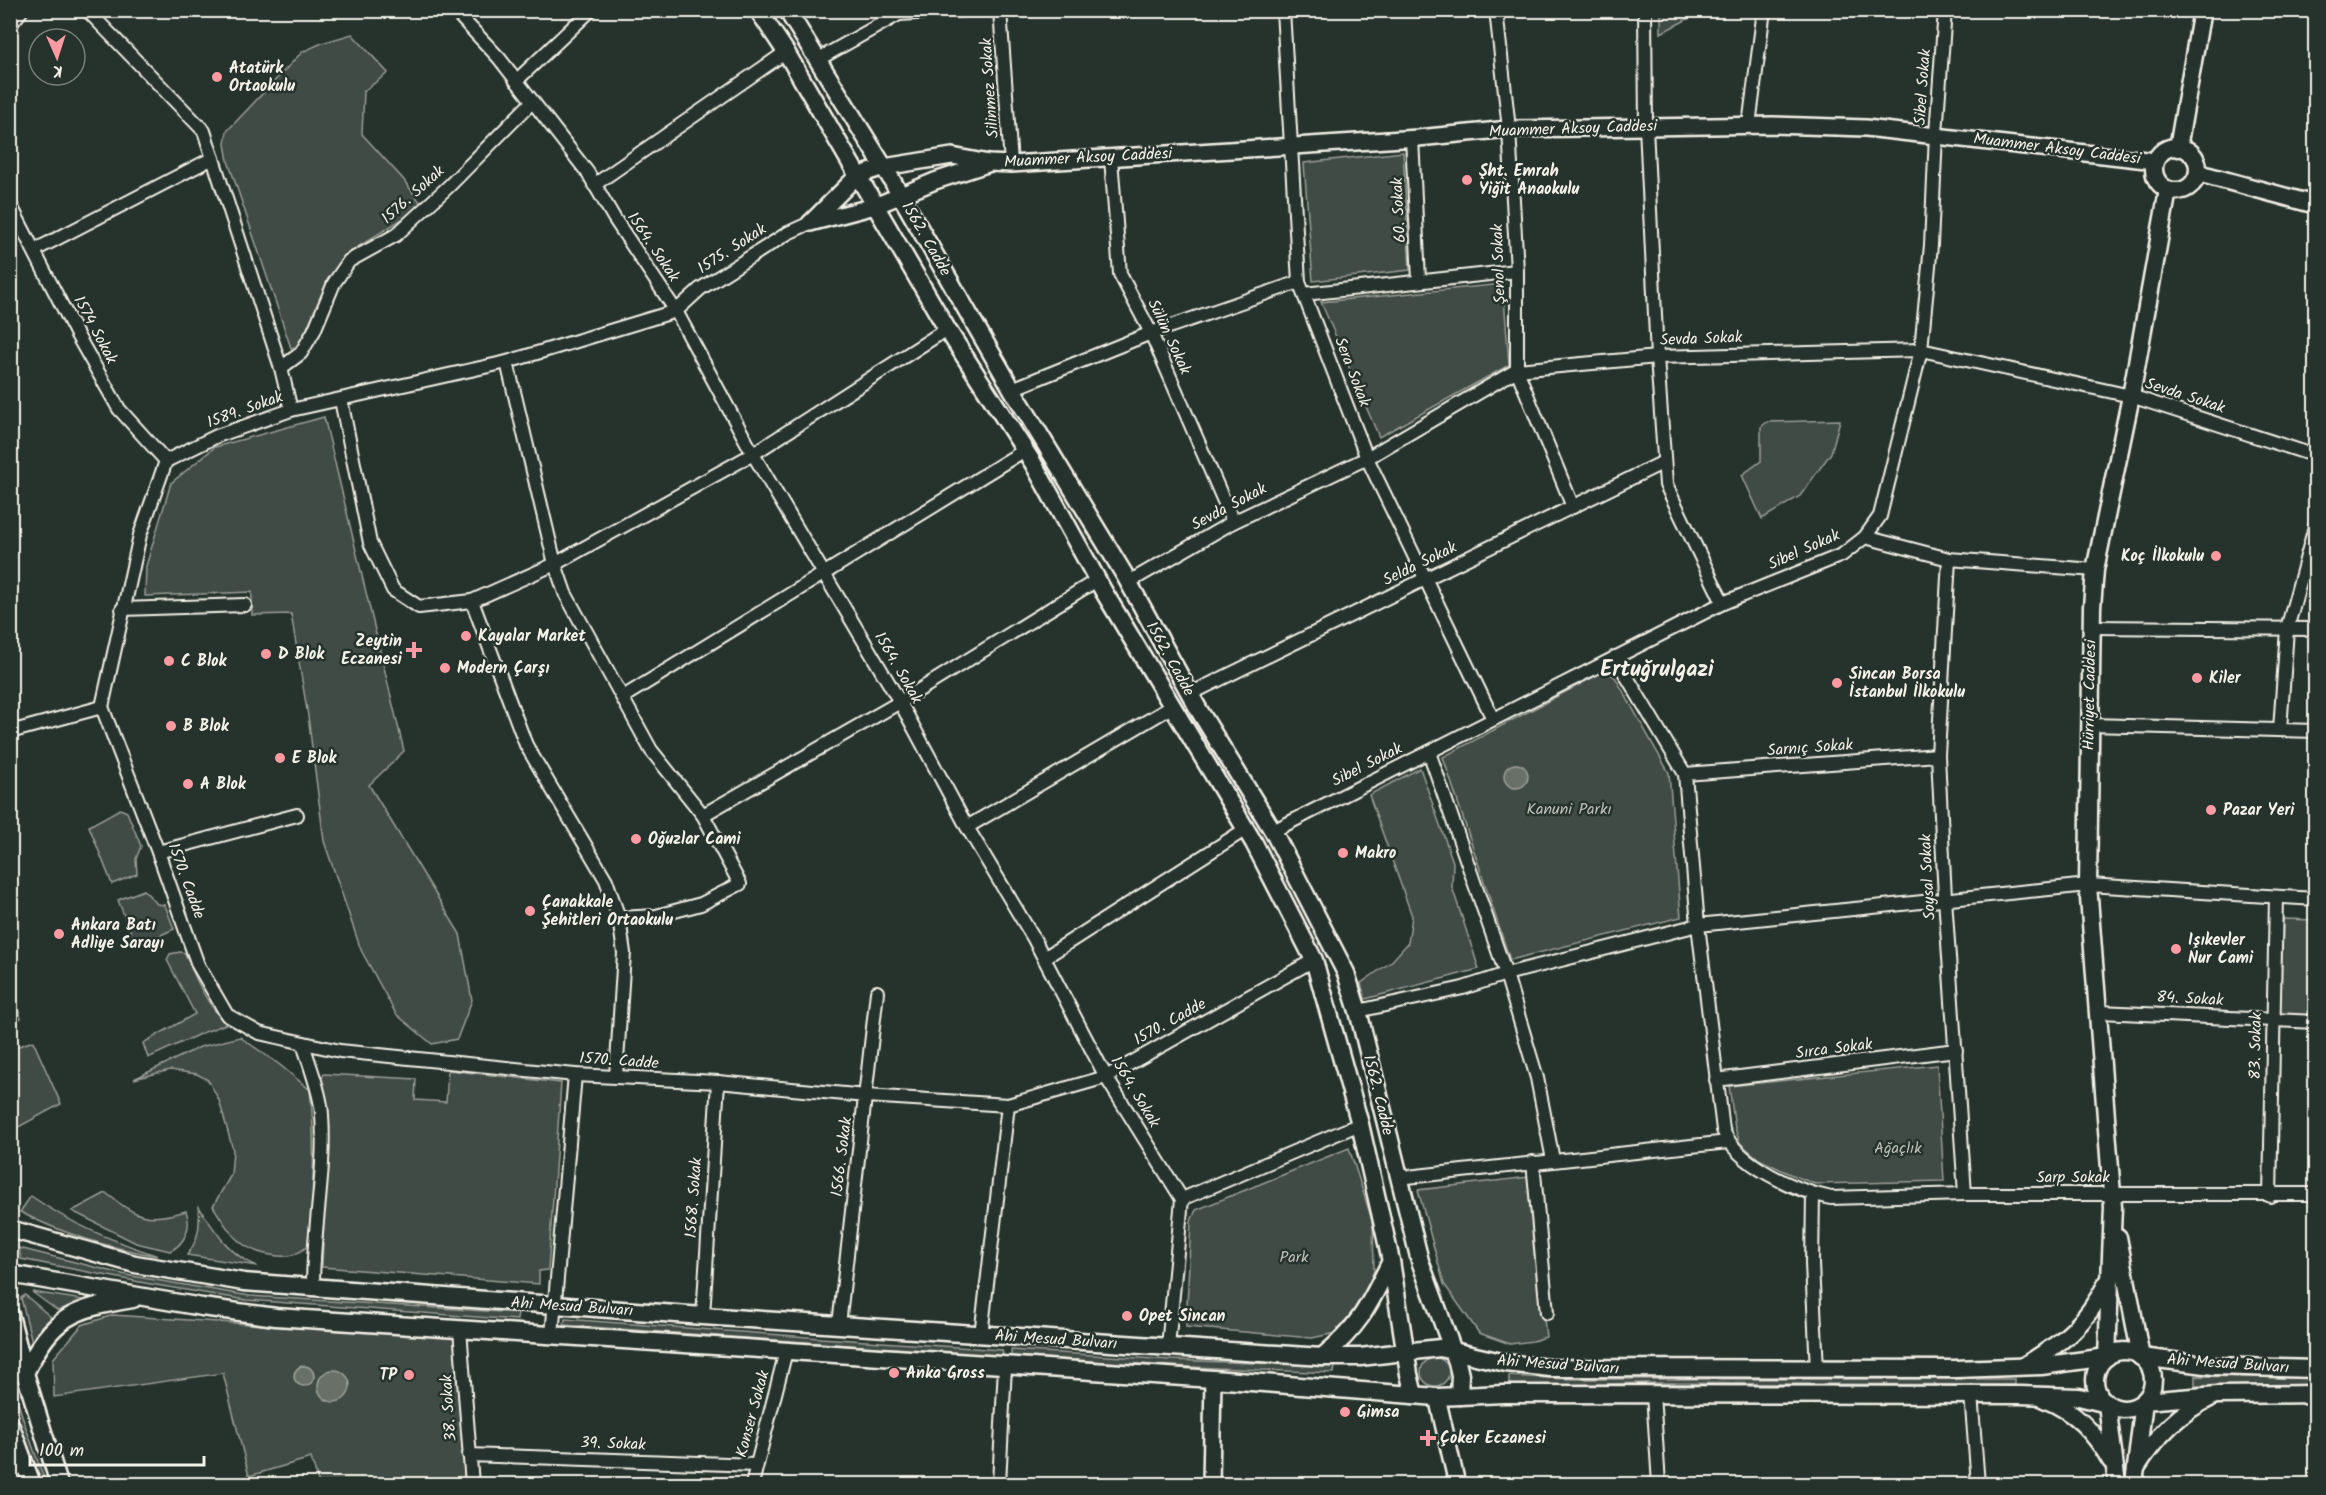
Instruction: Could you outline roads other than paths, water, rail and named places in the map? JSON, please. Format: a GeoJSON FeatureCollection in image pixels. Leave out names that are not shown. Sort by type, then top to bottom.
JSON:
{"type":"FeatureCollection","features":[{"type":"Feature","properties":{"kind":"main road","name":"1562. Cadde"},"geometry":{"type":"LineString","coordinates":[[758,10],[786,52],[947,329],[1025,450],[1097,580],[1246,830],[1314,960],[1360,1124],[1391,1261],[1414,1395]]}},
{"type":"Feature","properties":{"kind":"main road","name":"1562. Cadde"},"geometry":{"type":"LineString","coordinates":[[788,10],[884,167],[1012,389],[1129,582],[1190,694],[1273,831],[1346,974],[1358,1011],[1420,1261],[1460,1375],[1459,1396]]}},
{"type":"Feature","properties":{"kind":"main road"},"geometry":{"type":"LineString","coordinates":[[2178,148],[2202,10]]}},
{"type":"Feature","properties":{"kind":"main road"},"geometry":{"type":"LineString","coordinates":[[2178,148],[2188,150],[2193,155],[2198,173],[2190,186],[2183,190],[2168,190],[2157,182],[2153,168],[2155,161],[2163,151],[2178,148]]}},
{"type":"Feature","properties":{"kind":"main road"},"geometry":{"type":"LineString","coordinates":[[2198,173],[2316,205]]}},
{"type":"Feature","properties":{"kind":"main road","name":"Hürriyet Caddesi"},"geometry":{"type":"LineString","coordinates":[[2113,1200],[2100,1012],[2088,885],[2091,627],[2095,570],[2131,396],[2168,190]]}},
{"type":"Feature","properties":{"kind":"main road"},"geometry":{"type":"LineString","coordinates":[[2113,1200],[2107,1357],[2098,1368],[2096,1381],[2099,1394],[2107,1404],[2116,1476]]}},
{"type":"Feature","properties":{"kind":"main road"},"geometry":{"type":"LineString","coordinates":[[2113,1200],[2141,1357]]}},
{"type":"Feature","properties":{"kind":"main road","name":"Ahi Mesud Bulvarı"},"geometry":{"type":"LineString","coordinates":[[10,1229],[105,1257],[163,1270],[244,1282],[554,1306],[1322,1357],[1360,1357],[1430,1348],[1453,1350],[1506,1363],[1550,1368],[1816,1370],[2022,1368],[2107,1357],[2128,1352],[2141,1357],[2214,1366],[2316,1369]]}},
{"type":"Feature","properties":{"kind":"main road"},"geometry":{"type":"LineString","coordinates":[[1322,1357],[1356,1326],[1367,1310],[1391,1261]]}},
{"type":"Feature","properties":{"kind":"main road","name":"Ahi Mesud Bulvarı"},"geometry":{"type":"LineString","coordinates":[[10,1274],[276,1317],[1213,1379],[1437,1397],[1653,1394],[2035,1395],[2079,1396],[2126,1409],[2133,1408],[2144,1401],[2152,1389],[2150,1368],[2141,1357]]}},
{"type":"Feature","properties":{"kind":"main road"},"geometry":{"type":"LineString","coordinates":[[2022,1368],[2074,1331],[2088,1316],[2109,1280]]}},
{"type":"Feature","properties":{"kind":"main road"},"geometry":{"type":"LineString","coordinates":[[25,1373],[38,1346],[61,1321],[72,1314],[99,1304],[145,1297]]}},
{"type":"Feature","properties":{"kind":"main road"},"geometry":{"type":"LineString","coordinates":[[10,1315],[59,1485]]}},
{"type":"Feature","properties":{"kind":"main road","name":"Ahi Mesud Bulvarı"},"geometry":{"type":"LineString","coordinates":[[2144,1401],[2218,1395],[2316,1394]]}},
{"type":"Feature","properties":{"kind":"main road"},"geometry":{"type":"LineString","coordinates":[[2035,1395],[2063,1408],[2078,1419],[2101,1444],[2116,1476]]}},
{"type":"Feature","properties":{"kind":"main road"},"geometry":{"type":"LineString","coordinates":[[2134,1478],[2148,1449],[2167,1428],[2193,1408],[2218,1395]]}},
{"type":"Feature","properties":{"kind":"main road"},"geometry":{"type":"LineString","coordinates":[[2134,1478],[2144,1401]]}},
{"type":"Feature","properties":{"kind":"main road"},"geometry":{"type":"LineString","coordinates":[[10,1424],[32,1485]]}},
{"type":"Feature","properties":{"kind":"street"},"geometry":{"type":"LineString","coordinates":[[10,24],[22,10]]}},
{"type":"Feature","properties":{"kind":"street"},"geometry":{"type":"LineString","coordinates":[[87,10],[204,131],[281,368],[291,410]]}},
{"type":"Feature","properties":{"kind":"street","name":"1564. Sokak"},"geometry":{"type":"LineString","coordinates":[[454,10],[499,58],[594,184],[676,311],[753,454],[900,702],[967,827],[1044,958],[1106,1077],[1182,1199]]}},
{"type":"Feature","properties":{"kind":"street"},"geometry":{"type":"LineString","coordinates":[[516,81],[591,10]]}},
{"type":"Feature","properties":{"kind":"street"},"geometry":{"type":"LineString","coordinates":[[817,60],[899,15],[967,10]]}},
{"type":"Feature","properties":{"kind":"street","name":"Silinmez Sokak"},"geometry":{"type":"LineString","coordinates":[[1000,10],[1011,164]]}},
{"type":"Feature","properties":{"kind":"street","name":"Sera Sokak"},"geometry":{"type":"LineString","coordinates":[[1283,10],[1302,288],[1367,458],[1493,719]]}},
{"type":"Feature","properties":{"kind":"street","name":"Şenol Sokak"},"geometry":{"type":"LineString","coordinates":[[1496,10],[1509,129],[1517,271],[1517,370],[1573,507]]}},
{"type":"Feature","properties":{"kind":"street"},"geometry":{"type":"LineString","coordinates":[[1645,10],[1646,126],[1657,357],[1666,485],[1723,603]]}},
{"type":"Feature","properties":{"kind":"street"},"geometry":{"type":"LineString","coordinates":[[1749,125],[1764,10]]}},
{"type":"Feature","properties":{"kind":"street","name":"Sibel Sokak"},"geometry":{"type":"LineString","coordinates":[[1273,831],[1723,603],[1842,555],[1865,537],[1880,516],[1921,351],[1931,245],[1945,10]]}},
{"type":"Feature","properties":{"kind":"street"},"geometry":{"type":"LineString","coordinates":[[594,184],[786,52]]}},
{"type":"Feature","properties":{"kind":"street","name":"1576. Sokak"},"geometry":{"type":"LineString","coordinates":[[281,368],[301,353],[314,331],[334,283],[349,261],[396,235],[450,186],[532,102]]}},
{"type":"Feature","properties":{"kind":"street","name":"Muammer Aksoy Caddesi"},"geometry":{"type":"LineString","coordinates":[[990,164],[1412,138],[1509,129],[1749,125],[1866,128],[1936,134],[2155,161]]}},
{"type":"Feature","properties":{"kind":"street","name":"60. Sokak"},"geometry":{"type":"LineString","coordinates":[[1412,138],[1419,280]]}},
{"type":"Feature","properties":{"kind":"street"},"geometry":{"type":"LineString","coordinates":[[810,223],[857,176],[884,167],[952,156],[990,164]]}},
{"type":"Feature","properties":{"kind":"street"},"geometry":{"type":"LineString","coordinates":[[35,250],[213,158]]}},
{"type":"Feature","properties":{"kind":"street","name":"Sülün Sokak"},"geometry":{"type":"LineString","coordinates":[[1111,158],[1120,274],[1151,333],[1233,522]]}},
{"type":"Feature","properties":{"kind":"street"},"geometry":{"type":"LineString","coordinates":[[810,223],[875,206],[990,164]]}},
{"type":"Feature","properties":{"kind":"street","name":"1574 Sokak"},"geometry":{"type":"LineString","coordinates":[[10,204],[77,335],[119,409],[166,461]]}},
{"type":"Feature","properties":{"kind":"street","name":"1575. Sokak"},"geometry":{"type":"LineString","coordinates":[[676,311],[700,290],[788,233],[810,223]]}},
{"type":"Feature","properties":{"kind":"street"},"geometry":{"type":"LineString","coordinates":[[1012,389],[1151,333],[1302,288],[1517,271]]}},
{"type":"Feature","properties":{"kind":"street","name":"1589. Sokak"},"geometry":{"type":"LineString","coordinates":[[166,461],[217,436],[291,410],[507,362],[676,311]]}},
{"type":"Feature","properties":{"kind":"street"},"geometry":{"type":"LineString","coordinates":[[341,400],[370,543],[393,590],[419,607],[472,601],[555,564],[753,454],[947,329]]}},
{"type":"Feature","properties":{"kind":"street","name":"Sevda Sokak"},"geometry":{"type":"LineString","coordinates":[[1129,582],[1233,522],[1367,458],[1517,370],[1657,357],[1921,351],[2131,396],[2316,456]]}},
{"type":"Feature","properties":{"kind":"street"},"geometry":{"type":"LineString","coordinates":[[507,362],[555,564],[565,593],[651,750],[703,815],[740,884],[701,904],[656,916],[619,918]]}},
{"type":"Feature","properties":{"kind":"street"},"geometry":{"type":"LineString","coordinates":[[623,697],[1025,450]]}},
{"type":"Feature","properties":{"kind":"street"},"geometry":{"type":"LineString","coordinates":[[10,732],[102,706],[140,535],[166,461]]}},
{"type":"Feature","properties":{"kind":"street","name":"Selda Sokak"},"geometry":{"type":"LineString","coordinates":[[1190,694],[1664,462]]}},
{"type":"Feature","properties":{"kind":"street"},"geometry":{"type":"LineString","coordinates":[[2280,730],[2288,629],[2316,523]]}},
{"type":"Feature","properties":{"kind":"street"},"geometry":{"type":"LineString","coordinates":[[1865,537],[1949,559],[2095,570]]}},
{"type":"Feature","properties":{"kind":"street","name":"Soysal Sokak"},"geometry":{"type":"LineString","coordinates":[[1949,559],[1938,755],[1965,1194]]}},
{"type":"Feature","properties":{"kind":"street"},"geometry":{"type":"LineString","coordinates":[[703,815],[900,702],[1097,580]]}},
{"type":"Feature","properties":{"kind":"street"},"geometry":{"type":"LineString","coordinates":[[472,601],[526,745],[606,880],[619,918],[624,953],[616,1077]]}},
{"type":"Feature","properties":{"kind":"street"},"geometry":{"type":"LineString","coordinates":[[122,609],[245,605]]}},
{"type":"Feature","properties":{"kind":"street"},"geometry":{"type":"LineString","coordinates":[[2091,627],[2316,629]]}},
{"type":"Feature","properties":{"kind":"street"},"geometry":{"type":"LineString","coordinates":[[1398,1178],[1728,1142],[1723,1130],[1716,1080],[1698,925],[1685,774],[1615,657]]}},
{"type":"Feature","properties":{"kind":"street","name":"1570. Cadde"},"geometry":{"type":"LineString","coordinates":[[102,706],[159,852],[198,965],[226,1015],[259,1033],[340,1051],[575,1074],[718,1082],[866,1096],[1008,1105],[1106,1077],[1314,960]]}},
{"type":"Feature","properties":{"kind":"street"},"geometry":{"type":"LineString","coordinates":[[967,827],[1173,706]]}},
{"type":"Feature","properties":{"kind":"street"},"geometry":{"type":"LineString","coordinates":[[2090,725],[2316,731]]}},
{"type":"Feature","properties":{"kind":"street"},"geometry":{"type":"LineString","coordinates":[[1429,752],[1506,974],[1537,1078],[1553,1160]]}},
{"type":"Feature","properties":{"kind":"street","name":"Sarnıç Sokak"},"geometry":{"type":"LineString","coordinates":[[1685,774],[1938,755]]}},
{"type":"Feature","properties":{"kind":"street"},"geometry":{"type":"LineString","coordinates":[[159,852],[297,815]]}},
{"type":"Feature","properties":{"kind":"street"},"geometry":{"type":"LineString","coordinates":[[1044,958],[1246,830]]}},
{"type":"Feature","properties":{"kind":"street"},"geometry":{"type":"LineString","coordinates":[[1358,1011],[1463,988],[1506,974],[1698,925],[2088,885],[2316,899]]}},
{"type":"Feature","properties":{"kind":"street","name":"83. Sokak"},"geometry":{"type":"LineString","coordinates":[[2270,1196],[2276,898]]}},
{"type":"Feature","properties":{"kind":"street","name":"1566. Sokak"},"geometry":{"type":"LineString","coordinates":[[839,1325],[878,992]]}},
{"type":"Feature","properties":{"kind":"street","name":"84. Sokak"},"geometry":{"type":"LineString","coordinates":[[2100,1012],[2316,1022]]}},
{"type":"Feature","properties":{"kind":"street"},"geometry":{"type":"LineString","coordinates":[[303,1043],[322,1113],[321,1172],[313,1258],[313,1286]]}},
{"type":"Feature","properties":{"kind":"street","name":"Sırca Sokak"},"geometry":{"type":"LineString","coordinates":[[1716,1080],[1956,1050]]}},
{"type":"Feature","properties":{"kind":"street"},"geometry":{"type":"LineString","coordinates":[[552,1335],[575,1074]]}},
{"type":"Feature","properties":{"kind":"street","name":"1568. Sokak"},"geometry":{"type":"LineString","coordinates":[[703,1316],[718,1082]]}},
{"type":"Feature","properties":{"kind":"street"},"geometry":{"type":"LineString","coordinates":[[981,1335],[1008,1105]]}},
{"type":"Feature","properties":{"kind":"street"},"geometry":{"type":"LineString","coordinates":[[1168,1347],[1182,1199],[1360,1124]]}},
{"type":"Feature","properties":{"kind":"street","name":"Sarp Sokak"},"geometry":{"type":"LineString","coordinates":[[1728,1142],[1752,1165],[1813,1194],[1831,1198],[1965,1194],[2113,1200],[2316,1194]]}},
{"type":"Feature","properties":{"kind":"street"},"geometry":{"type":"LineString","coordinates":[[1533,1162],[1547,1313]]}},
{"type":"Feature","properties":{"kind":"street"},"geometry":{"type":"LineString","coordinates":[[1813,1194],[1812,1264],[1816,1370]]}},
{"type":"Feature","properties":{"kind":"street","name":"38. Sokak"},"geometry":{"type":"LineString","coordinates":[[460,1329],[472,1485]]}},
{"type":"Feature","properties":{"kind":"street","name":"Konser Sokak"},"geometry":{"type":"LineString","coordinates":[[752,1485],[786,1351]]}},
{"type":"Feature","properties":{"kind":"street"},"geometry":{"type":"LineString","coordinates":[[999,1485],[1005,1366]]}},
{"type":"Feature","properties":{"kind":"street"},"geometry":{"type":"LineString","coordinates":[[1211,1485],[1213,1379]]}},
{"type":"Feature","properties":{"kind":"street"},"geometry":{"type":"LineString","coordinates":[[1653,1394],[1659,1485]]}},
{"type":"Feature","properties":{"kind":"street"},"geometry":{"type":"LineString","coordinates":[[1971,1394],[1978,1485]]}},
{"type":"Feature","properties":{"kind":"street"},"geometry":{"type":"LineString","coordinates":[[1437,1397],[1457,1485]]}},
{"type":"Feature","properties":{"kind":"street","name":"39. Sokak"},"geometry":{"type":"LineString","coordinates":[[469,1455],[756,1465]]}},
{"type":"Feature","properties":{"kind":"place","name":"Atatürk Ortaokulu"},"geometry":{"type":"Point","coordinates":[217,77]}},
{"type":"Feature","properties":{"kind":"place","name":"Şht. Emrah Yiğit Anaokulu"},"geometry":{"type":"Point","coordinates":[1467,180]}},
{"type":"Feature","properties":{"kind":"place","name":"Koç İlkokulu"},"geometry":{"type":"Point","coordinates":[2216,556]}},
{"type":"Feature","properties":{"kind":"place","name":"Kayalar Market"},"geometry":{"type":"Point","coordinates":[466,636]}},
{"type":"Feature","properties":{"kind":"place","name":"Zeytin Eczanesi"},"geometry":{"type":"Point","coordinates":[414,650]}},
{"type":"Feature","properties":{"kind":"place","name":"D Blok"},"geometry":{"type":"Point","coordinates":[266,654]}},
{"type":"Feature","properties":{"kind":"place","name":"C Blok"},"geometry":{"type":"Point","coordinates":[169,661]}},
{"type":"Feature","properties":{"kind":"place","name":"Modern Çarşı"},"geometry":{"type":"Point","coordinates":[445,668]}},
{"type":"Feature","properties":{"kind":"place","name":"Kiler"},"geometry":{"type":"Point","coordinates":[2197,678]}},
{"type":"Feature","properties":{"kind":"place","name":"Sincan Borsa İstanbul İlkokulu"},"geometry":{"type":"Point","coordinates":[1837,683]}},
{"type":"Feature","properties":{"kind":"place","name":"B Blok"},"geometry":{"type":"Point","coordinates":[171,726]}},
{"type":"Feature","properties":{"kind":"place","name":"E Blok"},"geometry":{"type":"Point","coordinates":[280,758]}},
{"type":"Feature","properties":{"kind":"place","name":"A Blok"},"geometry":{"type":"Point","coordinates":[188,784]}},
{"type":"Feature","properties":{"kind":"place","name":"Pazar Yeri"},"geometry":{"type":"Point","coordinates":[2211,810]}},
{"type":"Feature","properties":{"kind":"place","name":"Oğuzlar Cami"},"geometry":{"type":"Point","coordinates":[636,839]}},
{"type":"Feature","properties":{"kind":"place","name":"Makro"},"geometry":{"type":"Point","coordinates":[1343,853]}},
{"type":"Feature","properties":{"kind":"place","name":"Çanakkale Şehitleri Ortaokulu"},"geometry":{"type":"Point","coordinates":[530,911]}},
{"type":"Feature","properties":{"kind":"place","name":"Ankara Batı Adliye Sarayı"},"geometry":{"type":"Point","coordinates":[59,934]}},
{"type":"Feature","properties":{"kind":"place","name":"Işıkevler Nur Cami"},"geometry":{"type":"Point","coordinates":[2176,949]}},
{"type":"Feature","properties":{"kind":"place","name":"Opet Sincan"},"geometry":{"type":"Point","coordinates":[1127,1316]}},
{"type":"Feature","properties":{"kind":"place","name":"Anka Gross"},"geometry":{"type":"Point","coordinates":[894,1373]}},
{"type":"Feature","properties":{"kind":"place","name":"TP"},"geometry":{"type":"Point","coordinates":[409,1375]}},
{"type":"Feature","properties":{"kind":"place","name":"Gimsa"},"geometry":{"type":"Point","coordinates":[1345,1412]}},
{"type":"Feature","properties":{"kind":"place","name":"Çoker Eczanesi"},"geometry":{"type":"Point","coordinates":[1428,1438]}},
{"type":"Feature","properties":{"kind":"district","name":"Ertuğrulgazi"},"geometry":{"type":"Point","coordinates":[1657,670]}},
{"type":"Feature","properties":{"kind":"park label","name":"Kanuni Parkı"},"geometry":{"type":"Point","coordinates":[1569,809]}},
{"type":"Feature","properties":{"kind":"park label","name":"Ağaçlık"},"geometry":{"type":"Point","coordinates":[1898,1148]}},
{"type":"Feature","properties":{"kind":"park label","name":"Park"},"geometry":{"type":"Point","coordinates":[1294,1257]}}]}
